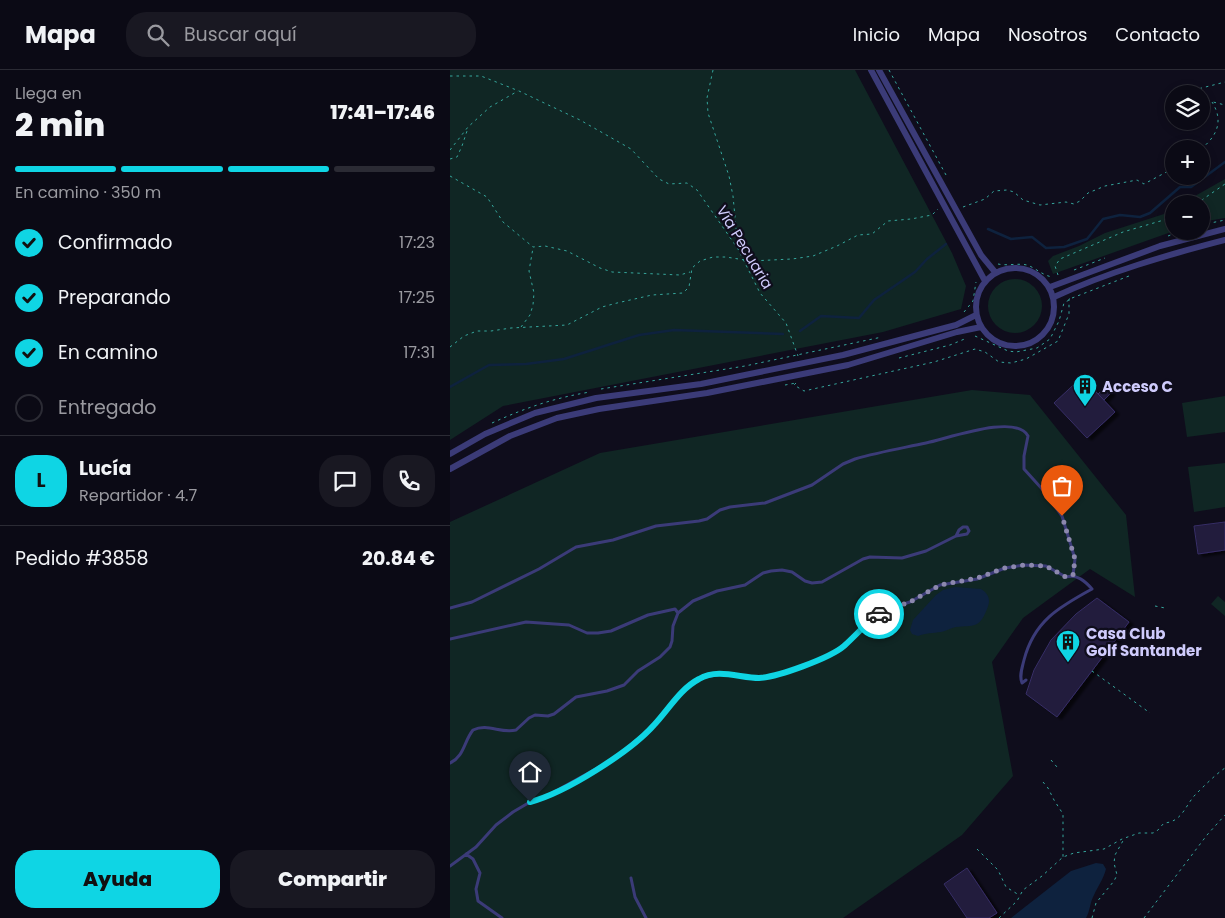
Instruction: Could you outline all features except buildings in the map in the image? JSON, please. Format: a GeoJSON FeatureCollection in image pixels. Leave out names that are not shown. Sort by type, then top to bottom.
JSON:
{"type":"FeatureCollection","features":[{"type":"Feature","properties":{"kind":"street"},"geometry":{"type":"LineString","coordinates":[[871,70],[985,281]]}},
{"type":"Feature","properties":{"kind":"street"},"geometry":{"type":"LineString","coordinates":[[879,70],[981,255],[996,272]]}},
{"type":"Feature","properties":{"kind":"street"},"geometry":{"type":"LineString","coordinates":[[1050,288],[1160,246],[1225,229]]}},
{"type":"Feature","properties":{"kind":"street"},"geometry":{"type":"LineString","coordinates":[[1054,297],[1171,254],[1225,240]]}},
{"type":"Feature","properties":{"kind":"street"},"geometry":{"type":"LineString","coordinates":[[1012,267],[1027,269],[1042,277],[1050,288],[1054,297],[1055,308],[1050,324],[1034,342],[1022,346],[1007,345],[994,340],[981,327],[976,315],[979,292],[985,281],[996,272],[1012,267]]}},
{"type":"Feature","properties":{"kind":"street"},"geometry":{"type":"LineString","coordinates":[[450,454],[509,423],[543,411],[596,398],[701,384],[843,355],[956,325],[976,315]]}},
{"type":"Feature","properties":{"kind":"street"},"geometry":{"type":"LineString","coordinates":[[450,469],[510,436],[557,418],[599,409],[707,393],[802,374],[848,364],[957,332],[981,327]]}},
{"type":"Feature","properties":{"kind":"lane"},"geometry":{"type":"LineString","coordinates":[[450,608],[472,602],[539,569],[576,547],[613,540],[656,526],[707,519],[720,510],[730,507],[765,503],[812,485],[843,464],[855,459],[936,441],[960,433],[998,427],[1018,428],[1026,432],[1028,436],[1024,456],[1024,469],[1038,483],[1062,516],[1075,559],[1073,575]]}},
{"type":"Feature","properties":{"kind":"lane"},"geometry":{"type":"LineString","coordinates":[[450,763],[461,755],[473,730],[487,727],[502,731],[516,730],[535,715],[554,714],[576,697],[607,691],[624,685],[638,671],[670,648],[673,626],[678,613],[684,606],[703,596],[745,585],[762,573],[771,571],[782,570],[792,572],[805,581],[812,583],[822,582],[863,559],[870,557],[902,558],[926,551],[956,536]]}},
{"type":"Feature","properties":{"kind":"lane"},"geometry":{"type":"LineString","coordinates":[[450,866],[476,847],[496,825],[513,812],[530,802],[543,798],[612,760],[654,726],[685,689],[701,678],[721,674],[758,678],[778,675],[825,657],[843,647],[874,617],[891,608],[910,602],[940,585],[977,578],[1005,568],[1024,565],[1046,566],[1066,577],[1073,575],[1084,580],[1092,589],[1054,611],[1033,635],[1021,671],[1020,681],[1022,683],[1026,680]]}},
{"type":"Feature","properties":{"kind":"lane"},"geometry":{"type":"LineString","coordinates":[[450,639],[526,622],[569,625],[587,633],[598,633],[611,631],[636,619],[661,611],[675,609],[678,613]]}},
{"type":"Feature","properties":{"kind":"lane"},"geometry":{"type":"LineString","coordinates":[[466,854],[473,859],[480,873],[476,889],[478,901],[502,918]]}},
{"type":"Feature","properties":{"kind":"lane"},"geometry":{"type":"LineString","coordinates":[[630,878],[635,898],[646,918]]}},
{"type":"Feature","properties":{"kind":"path"},"geometry":{"type":"LineString","coordinates":[[713,70],[707,98],[708,113],[729,176],[733,196],[738,249]]}},
{"type":"Feature","properties":{"kind":"path"},"geometry":{"type":"LineString","coordinates":[[889,70],[949,181]]}},
{"type":"Feature","properties":{"kind":"path","name":"Vía Pecuaria"},"geometry":{"type":"LineString","coordinates":[[450,76],[481,76],[519,91],[580,120],[631,149],[659,180],[669,184],[686,183],[697,190],[738,249],[760,293],[786,324],[798,355]]}},
{"type":"Feature","properties":{"kind":"path"},"geometry":{"type":"LineString","coordinates":[[1210,86],[1225,82]]}},
{"type":"Feature","properties":{"kind":"path"},"geometry":{"type":"LineString","coordinates":[[450,150],[468,127],[490,107],[519,91]]}},
{"type":"Feature","properties":{"kind":"path"},"geometry":{"type":"LineString","coordinates":[[1212,102],[1225,105]]}},
{"type":"Feature","properties":{"kind":"path"},"geometry":{"type":"LineString","coordinates":[[1210,142],[1218,125],[1217,109],[1212,102]]}},
{"type":"Feature","properties":{"kind":"path"},"geometry":{"type":"LineString","coordinates":[[450,160],[457,157],[468,127]]}},
{"type":"Feature","properties":{"kind":"path"},"geometry":{"type":"LineString","coordinates":[[963,207],[985,199],[994,191],[1007,190],[1014,192],[1023,200],[1040,206],[1066,202],[1074,204],[1088,193],[1105,186],[1137,180],[1144,184],[1165,173]]}},
{"type":"Feature","properties":{"kind":"path"},"geometry":{"type":"LineString","coordinates":[[450,176],[487,197],[503,222],[533,247],[545,246],[567,251],[612,272],[680,275],[691,271]]}},
{"type":"Feature","properties":{"kind":"path"},"geometry":{"type":"LineString","coordinates":[[1209,195],[1225,184]]}},
{"type":"Feature","properties":{"kind":"path"},"geometry":{"type":"LineString","coordinates":[[450,347],[464,336],[477,331],[491,332],[568,324],[602,307],[652,295],[684,293],[689,287],[692,268],[700,261],[713,258],[751,261],[792,260],[813,256],[858,235],[872,234],[888,221],[932,215],[943,202]]}},
{"type":"Feature","properties":{"kind":"path"},"geometry":{"type":"LineString","coordinates":[[994,260],[999,265],[1026,265],[1047,277],[1059,278],[1055,266],[1060,259],[1123,232],[1165,220]]}},
{"type":"Feature","properties":{"kind":"path"},"geometry":{"type":"LineString","coordinates":[[1210,223],[1225,220]]}},
{"type":"Feature","properties":{"kind":"path"},"geometry":{"type":"LineString","coordinates":[[520,328],[530,315],[534,305],[534,293],[529,271],[533,247]]}},
{"type":"Feature","properties":{"kind":"path"},"geometry":{"type":"LineString","coordinates":[[959,316],[965,312],[973,301],[976,279]]}},
{"type":"Feature","properties":{"kind":"path"},"geometry":{"type":"LineString","coordinates":[[802,374],[794,385],[804,391],[934,362],[975,349],[985,352],[999,362],[1011,363],[1026,359],[1058,341],[1069,314],[1069,300],[1078,292],[1077,287]]}},
{"type":"Feature","properties":{"kind":"path"},"geometry":{"type":"LineString","coordinates":[[491,423],[525,408],[558,397],[745,366],[888,335]]}},
{"type":"Feature","properties":{"kind":"path"},"geometry":{"type":"LineString","coordinates":[[1155,606],[1165,608]]}},
{"type":"Feature","properties":{"kind":"path"},"geometry":{"type":"LineString","coordinates":[[1092,671],[1150,713]]}},
{"type":"Feature","properties":{"kind":"path"},"geometry":{"type":"LineString","coordinates":[[1051,760],[1057,767]]}},
{"type":"Feature","properties":{"kind":"path"},"geometry":{"type":"LineString","coordinates":[[999,918],[1010,908],[1023,890],[1063,857],[1074,853],[1104,849],[1124,838],[1139,833],[1153,833],[1157,831],[1164,823],[1168,823],[1183,814],[1196,793],[1218,772],[1225,768]]}},
{"type":"Feature","properties":{"kind":"path"},"geometry":{"type":"LineString","coordinates":[[1043,782],[1063,814],[1063,857]]}},
{"type":"Feature","properties":{"kind":"path"},"geometry":{"type":"LineString","coordinates":[[1144,918],[1207,835],[1225,815]]}},
{"type":"Feature","properties":{"kind":"path"},"geometry":{"type":"LineString","coordinates":[[1092,918],[1096,903],[1117,875],[1114,863],[1115,855],[1124,838]]}},
{"type":"Feature","properties":{"kind":"path"},"geometry":{"type":"LineString","coordinates":[[977,849],[998,870],[1006,887],[1020,895]]}},
{"type":"Feature","properties":{"kind":"green space"},"geometry":{"type":"Polygon","coordinates":[[[450,70],[855,70],[952,253],[966,286],[961,309],[883,332],[503,406],[450,440],[450,70]]]}},
{"type":"Feature","properties":{"kind":"green space"},"geometry":{"type":"Polygon","coordinates":[[[1225,179],[1225,218],[1210,220],[1210,195],[1197,195],[1225,179]]]}},
{"type":"Feature","properties":{"kind":"green space"},"geometry":{"type":"Polygon","coordinates":[[[1164,214],[1165,234],[1053,274],[1048,261],[1053,256],[1105,233],[1164,214]]]}},
{"type":"Feature","properties":{"kind":"green space"},"geometry":{"type":"Polygon","coordinates":[[[1010,279],[1020,279],[1034,287],[1040,296],[1042,306],[1040,316],[1034,325],[1020,333],[1010,333],[1000,328],[993,321],[988,311],[988,301],[993,291],[1000,284],[1010,279]]]}},
{"type":"Feature","properties":{"kind":"green space"},"geometry":{"type":"Polygon","coordinates":[[[972,390],[1030,395],[1126,515],[1135,597],[1090,569],[1023,618],[992,662],[1013,776],[962,835],[843,918],[450,918],[450,522],[600,453],[972,390]]]}},
{"type":"Feature","properties":{"kind":"green space"},"geometry":{"type":"Polygon","coordinates":[[[1225,396],[1225,432],[1187,437],[1182,403],[1225,396]]]}},
{"type":"Feature","properties":{"kind":"green space"},"geometry":{"type":"Polygon","coordinates":[[[1225,463],[1225,507],[1194,512],[1188,467],[1225,463]]]}},
{"type":"Feature","properties":{"kind":"green space"},"geometry":{"type":"Polygon","coordinates":[[[1218,596],[1225,602],[1225,616],[1211,604],[1218,596]]]}},
{"type":"Feature","properties":{"kind":"water"},"geometry":{"type":"Polygon","coordinates":[[[955,587],[981,589],[986,593],[989,603],[981,620],[972,626],[956,627],[918,636],[912,634],[910,630],[913,620],[936,595],[943,590],[955,587]]]}},
{"type":"Feature","properties":{"kind":"water"},"geometry":{"type":"Polygon","coordinates":[[[1096,863],[1103,864],[1106,869],[1086,918],[1011,918],[1071,871],[1096,863]]]}},
{"type":"Feature","properties":{"kind":"waterway"},"geometry":{"type":"LineString","coordinates":[[988,229],[1011,239],[1032,237],[1046,248],[1064,247],[1087,239],[1103,219],[1120,215],[1140,217],[1150,213],[1180,187],[1191,187],[1225,162]]}},
{"type":"Feature","properties":{"kind":"waterway"},"geometry":{"type":"LineString","coordinates":[[800,331],[821,316],[859,318],[874,300],[915,272],[927,259],[946,244]]}},
{"type":"Feature","properties":{"kind":"waterway"},"geometry":{"type":"LineString","coordinates":[[450,387],[489,365],[526,364],[564,359],[639,335],[674,330],[783,334]]}},
{"type":"Feature","properties":{"kind":"way so far"},"geometry":{"type":"LineString","coordinates":[[879,614],[910,602],[940,585],[977,578],[1005,568],[1024,565],[1046,566],[1053,568],[1066,577],[1073,575],[1075,559],[1062,516]]}},
{"type":"Feature","properties":{"kind":"place","name":"Acceso C"},"geometry":{"type":"Point","coordinates":[1085,407]}},
{"type":"Feature","properties":{"kind":"place","name":"Casa Club Golf Santander"},"geometry":{"type":"Point","coordinates":[1068,663]}},
{"type":"Feature","properties":{"kind":"route"},"geometry":{"type":"LineString","coordinates":[[530,802],[543,798],[612,760],[654,726],[685,689],[701,678],[721,674],[758,678],[778,675],[825,657],[843,647],[879,614]]}}]}
